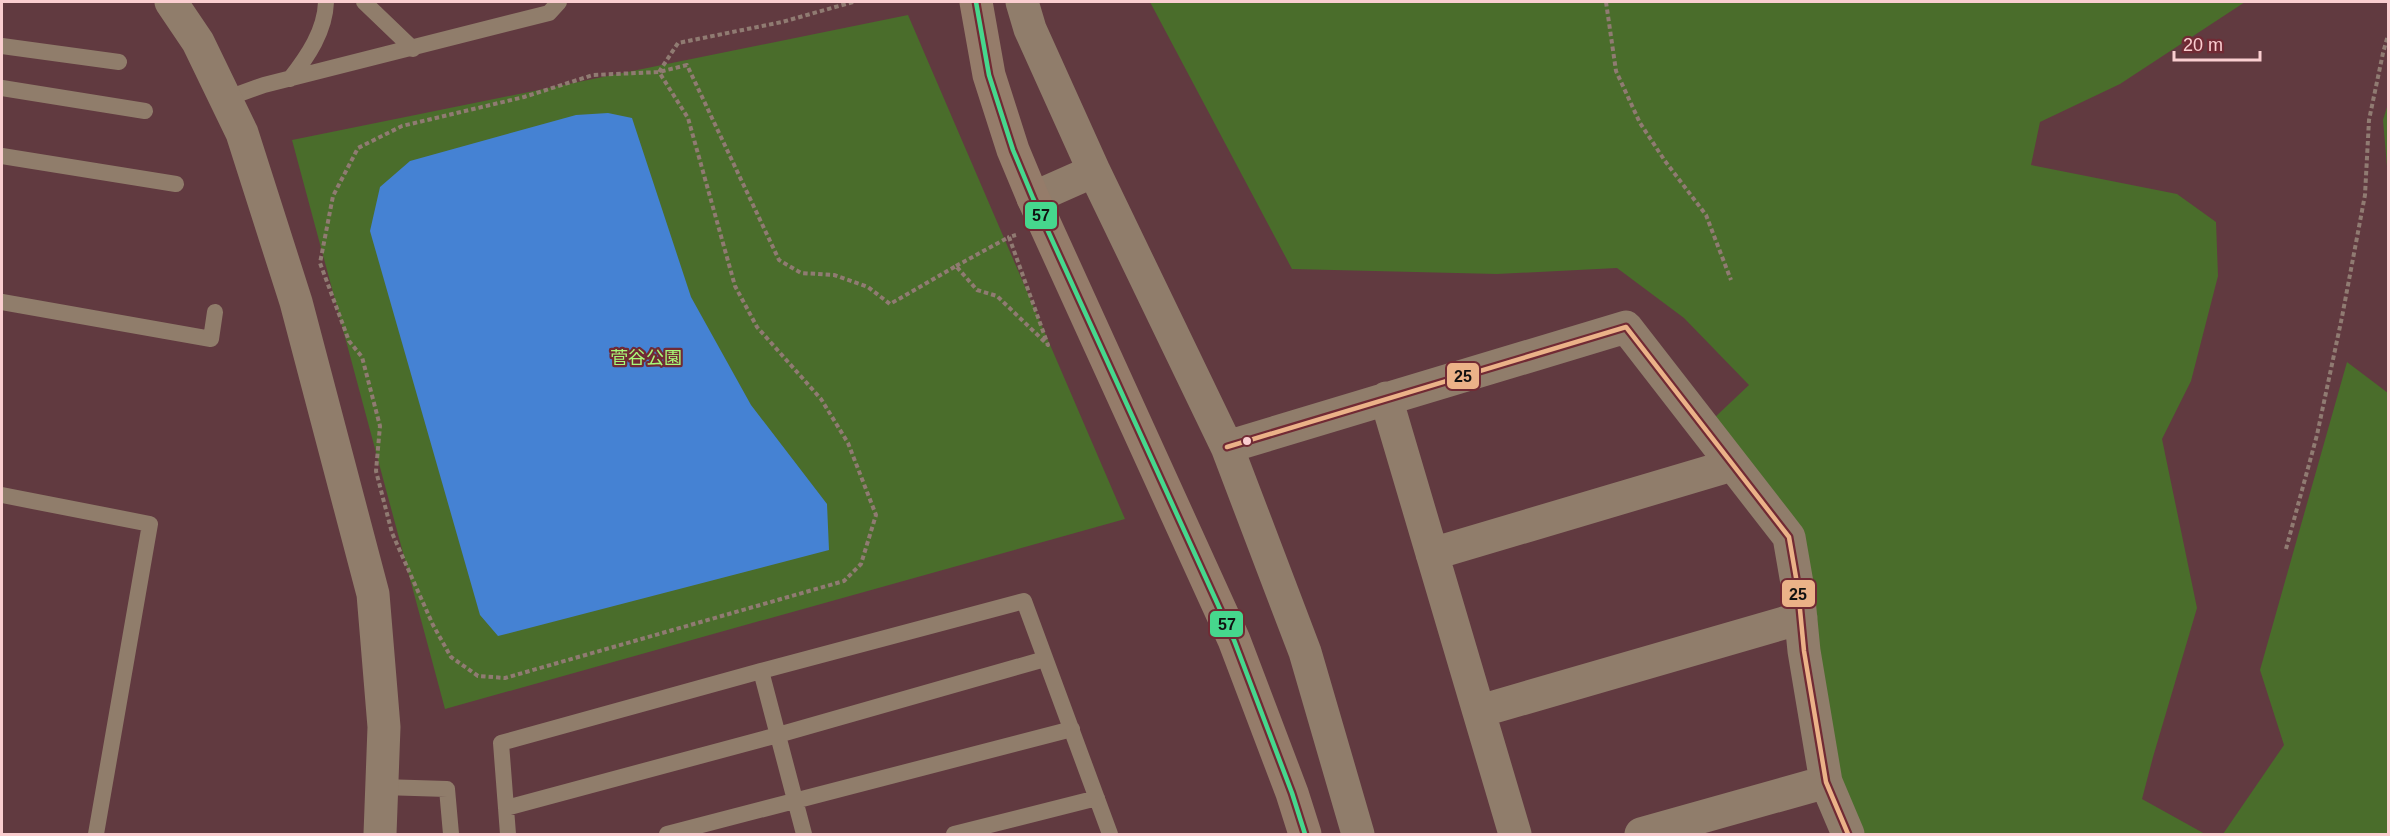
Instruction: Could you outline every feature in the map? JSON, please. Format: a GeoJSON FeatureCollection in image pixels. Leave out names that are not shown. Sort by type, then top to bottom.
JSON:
{"type":"FeatureCollection","features":[{"type":"Feature","properties":{"kind":"main road"},"geometry":{"type":"LineString","coordinates":[[976,2],[989,75],[1013,150],[1234,640],[1292,793],[1305,834]]}},
{"type":"Feature","properties":{"kind":"street"},"geometry":{"type":"LineString","coordinates":[[171,2],[198,42],[242,133],[296,302],[373,594],[384,727],[380,834]]}},
{"type":"Feature","properties":{"kind":"street"},"geometry":{"type":"LineString","coordinates":[[1022,2],[1030,29],[1094,171],[1227,447],[1305,652],[1358,834]]}},
{"type":"Feature","properties":{"kind":"street"},"geometry":{"type":"LineString","coordinates":[[1033,198],[1094,171]]}},
{"type":"Feature","properties":{"kind":"street"},"geometry":{"type":"LineString","coordinates":[[1227,447],[1626,327],[1789,537],[1804,651],[1826,782],[1848,834]]}},
{"type":"Feature","properties":{"kind":"street"},"geometry":{"type":"LineString","coordinates":[[1386,398],[1515,834]]}},
{"type":"Feature","properties":{"kind":"street"},"geometry":{"type":"LineString","coordinates":[[1432,554],[1732,465]]}},
{"type":"Feature","properties":{"kind":"street"},"geometry":{"type":"LineString","coordinates":[[1480,711],[1801,618]]}},
{"type":"Feature","properties":{"kind":"street"},"geometry":{"type":"LineString","coordinates":[[1641,834],[1826,782]]}},
{"type":"Feature","properties":{"kind":"lane"},"geometry":{"type":"LineString","coordinates":[[290,79],[312,48],[325,18],[326,2]]}},
{"type":"Feature","properties":{"kind":"lane"},"geometry":{"type":"LineString","coordinates":[[364,2],[413,49]]}},
{"type":"Feature","properties":{"kind":"lane"},"geometry":{"type":"LineString","coordinates":[[225,99],[264,85],[549,13],[559,2]]}},
{"type":"Feature","properties":{"kind":"lane"},"geometry":{"type":"LineString","coordinates":[[2,45],[119,62]]}},
{"type":"Feature","properties":{"kind":"lane"},"geometry":{"type":"LineString","coordinates":[[2,88],[144,111]]}},
{"type":"Feature","properties":{"kind":"lane"},"geometry":{"type":"LineString","coordinates":[[2,156],[176,184]]}},
{"type":"Feature","properties":{"kind":"lane"},"geometry":{"type":"LineString","coordinates":[[2,302],[211,339],[215,312]]}},
{"type":"Feature","properties":{"kind":"lane"},"geometry":{"type":"LineString","coordinates":[[2,495],[150,524],[96,834]]}},
{"type":"Feature","properties":{"kind":"lane"},"geometry":{"type":"LineString","coordinates":[[508,834],[501,743],[761,670],[1024,601],[1110,834]]}},
{"type":"Feature","properties":{"kind":"lane"},"geometry":{"type":"LineString","coordinates":[[506,808],[778,735],[1045,659]]}},
{"type":"Feature","properties":{"kind":"lane"},"geometry":{"type":"LineString","coordinates":[[761,670],[804,834]]}},
{"type":"Feature","properties":{"kind":"lane"},"geometry":{"type":"LineString","coordinates":[[668,834],[1072,729]]}},
{"type":"Feature","properties":{"kind":"lane"},"geometry":{"type":"LineString","coordinates":[[382,787],[447,789],[451,834]]}},
{"type":"Feature","properties":{"kind":"lane"},"geometry":{"type":"LineString","coordinates":[[954,834],[1097,798]]}},
{"type":"Feature","properties":{"kind":"path"},"geometry":{"type":"LineString","coordinates":[[659,72],[678,43],[782,22],[853,2]]}},
{"type":"Feature","properties":{"kind":"path"},"geometry":{"type":"LineString","coordinates":[[1606,2],[1616,71],[1640,123],[1665,161],[1706,215],[1731,280]]}},
{"type":"Feature","properties":{"kind":"path"},"geometry":{"type":"LineString","coordinates":[[2286,549],[2317,435],[2342,316],[2365,195],[2369,120],[2388,35]]}},
{"type":"Feature","properties":{"kind":"path"},"geometry":{"type":"LineString","coordinates":[[659,72],[688,118],[735,286],[757,327],[821,399],[848,443],[876,515],[861,564],[843,581],[505,678],[478,676],[451,657],[433,625],[392,533],[376,471],[380,426],[362,357],[349,341],[320,263],[333,196],[358,148],[402,126],[524,97],[593,75],[659,72],[687,65],[779,260],[801,273],[834,276],[868,287],[890,304],[1009,237],[1023,232],[1033,198]]}},
{"type":"Feature","properties":{"kind":"path"},"geometry":{"type":"LineString","coordinates":[[956,266],[977,290],[997,296],[1048,345],[1009,237]]}},
{"type":"Feature","properties":{"kind":"green space"},"geometry":{"type":"Polygon","coordinates":[[[1150,2],[2245,2],[2120,84],[2040,122],[2031,165],[2177,194],[2216,222],[2218,276],[2191,381],[2162,439],[2197,608],[2142,799],[2205,834],[1861,834],[1841,789],[1806,572],[1712,420],[1749,385],[1684,318],[1617,268],[1497,274],[1292,269],[1150,2]]]}},
{"type":"Feature","properties":{"kind":"green space","name":"菅谷公園"},"geometry":{"type":"Polygon","coordinates":[[[908,15],[1125,519],[445,709],[292,140],[908,15]]]}},
{"type":"Feature","properties":{"kind":"green space"},"geometry":{"type":"Polygon","coordinates":[[[2388,104],[2388,178],[2383,120],[2388,104]]]}},
{"type":"Feature","properties":{"kind":"green space"},"geometry":{"type":"Polygon","coordinates":[[[2347,362],[2388,393],[2388,834],[2223,834],[2284,745],[2260,670],[2347,362]]]}},
{"type":"Feature","properties":{"kind":"water"},"geometry":{"type":"Polygon","coordinates":[[[608,113],[632,118],[691,297],[751,405],[827,504],[829,550],[498,636],[480,615],[370,231],[380,187],[410,161],[576,115],[608,113]]]}},
{"type":"Feature","properties":{"kind":"transit line","name":"57"},"geometry":{"type":"LineString","coordinates":[[976,2],[989,75],[1013,150],[1234,640],[1292,793],[1305,834]]}},
{"type":"Feature","properties":{"kind":"transit line","name":"25"},"geometry":{"type":"LineString","coordinates":[[1227,447],[1626,327],[1789,537],[1798,589],[1804,651],[1826,782],[1848,834]]}}]}
